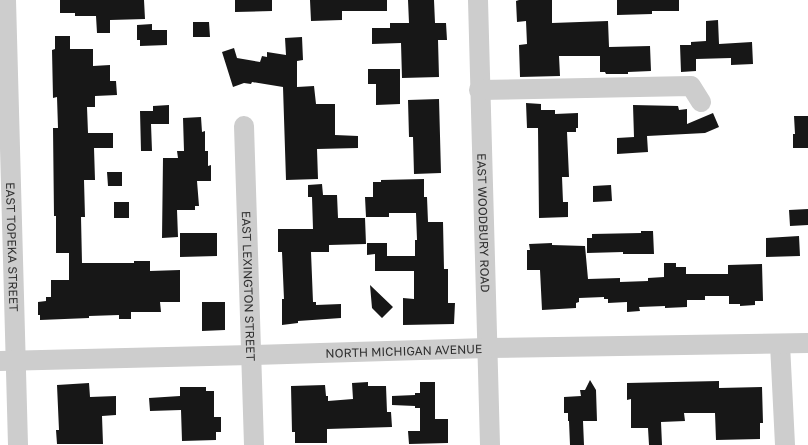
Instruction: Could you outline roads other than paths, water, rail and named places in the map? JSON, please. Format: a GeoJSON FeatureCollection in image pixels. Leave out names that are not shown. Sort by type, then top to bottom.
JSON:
{"type":"FeatureCollection","features":[{"type":"Feature","properties":{"kind":"street","name":"EAST TOPEKA STREET"},"geometry":{"type":"LineString","coordinates":[[6,0],[4,53],[8,360],[18,445]]}},
{"type":"Feature","properties":{"kind":"street","name":"EAST WOODBURY ROAD"},"geometry":{"type":"LineString","coordinates":[[478,0],[479,90],[490,445]]}},
{"type":"Feature","properties":{"kind":"street"},"geometry":{"type":"LineString","coordinates":[[479,90],[691,86],[701,102]]}},
{"type":"Feature","properties":{"kind":"street","name":"EAST LEXINGTON STREET"},"geometry":{"type":"LineString","coordinates":[[244,126],[254,445]]}},
{"type":"Feature","properties":{"kind":"street","name":"NORTH MICHIGAN AVENUE"},"geometry":{"type":"LineString","coordinates":[[8,360],[487,348],[808,343]]}},
{"type":"Feature","properties":{"kind":"street"},"geometry":{"type":"LineString","coordinates":[[780,344],[785,445]]}}]}
